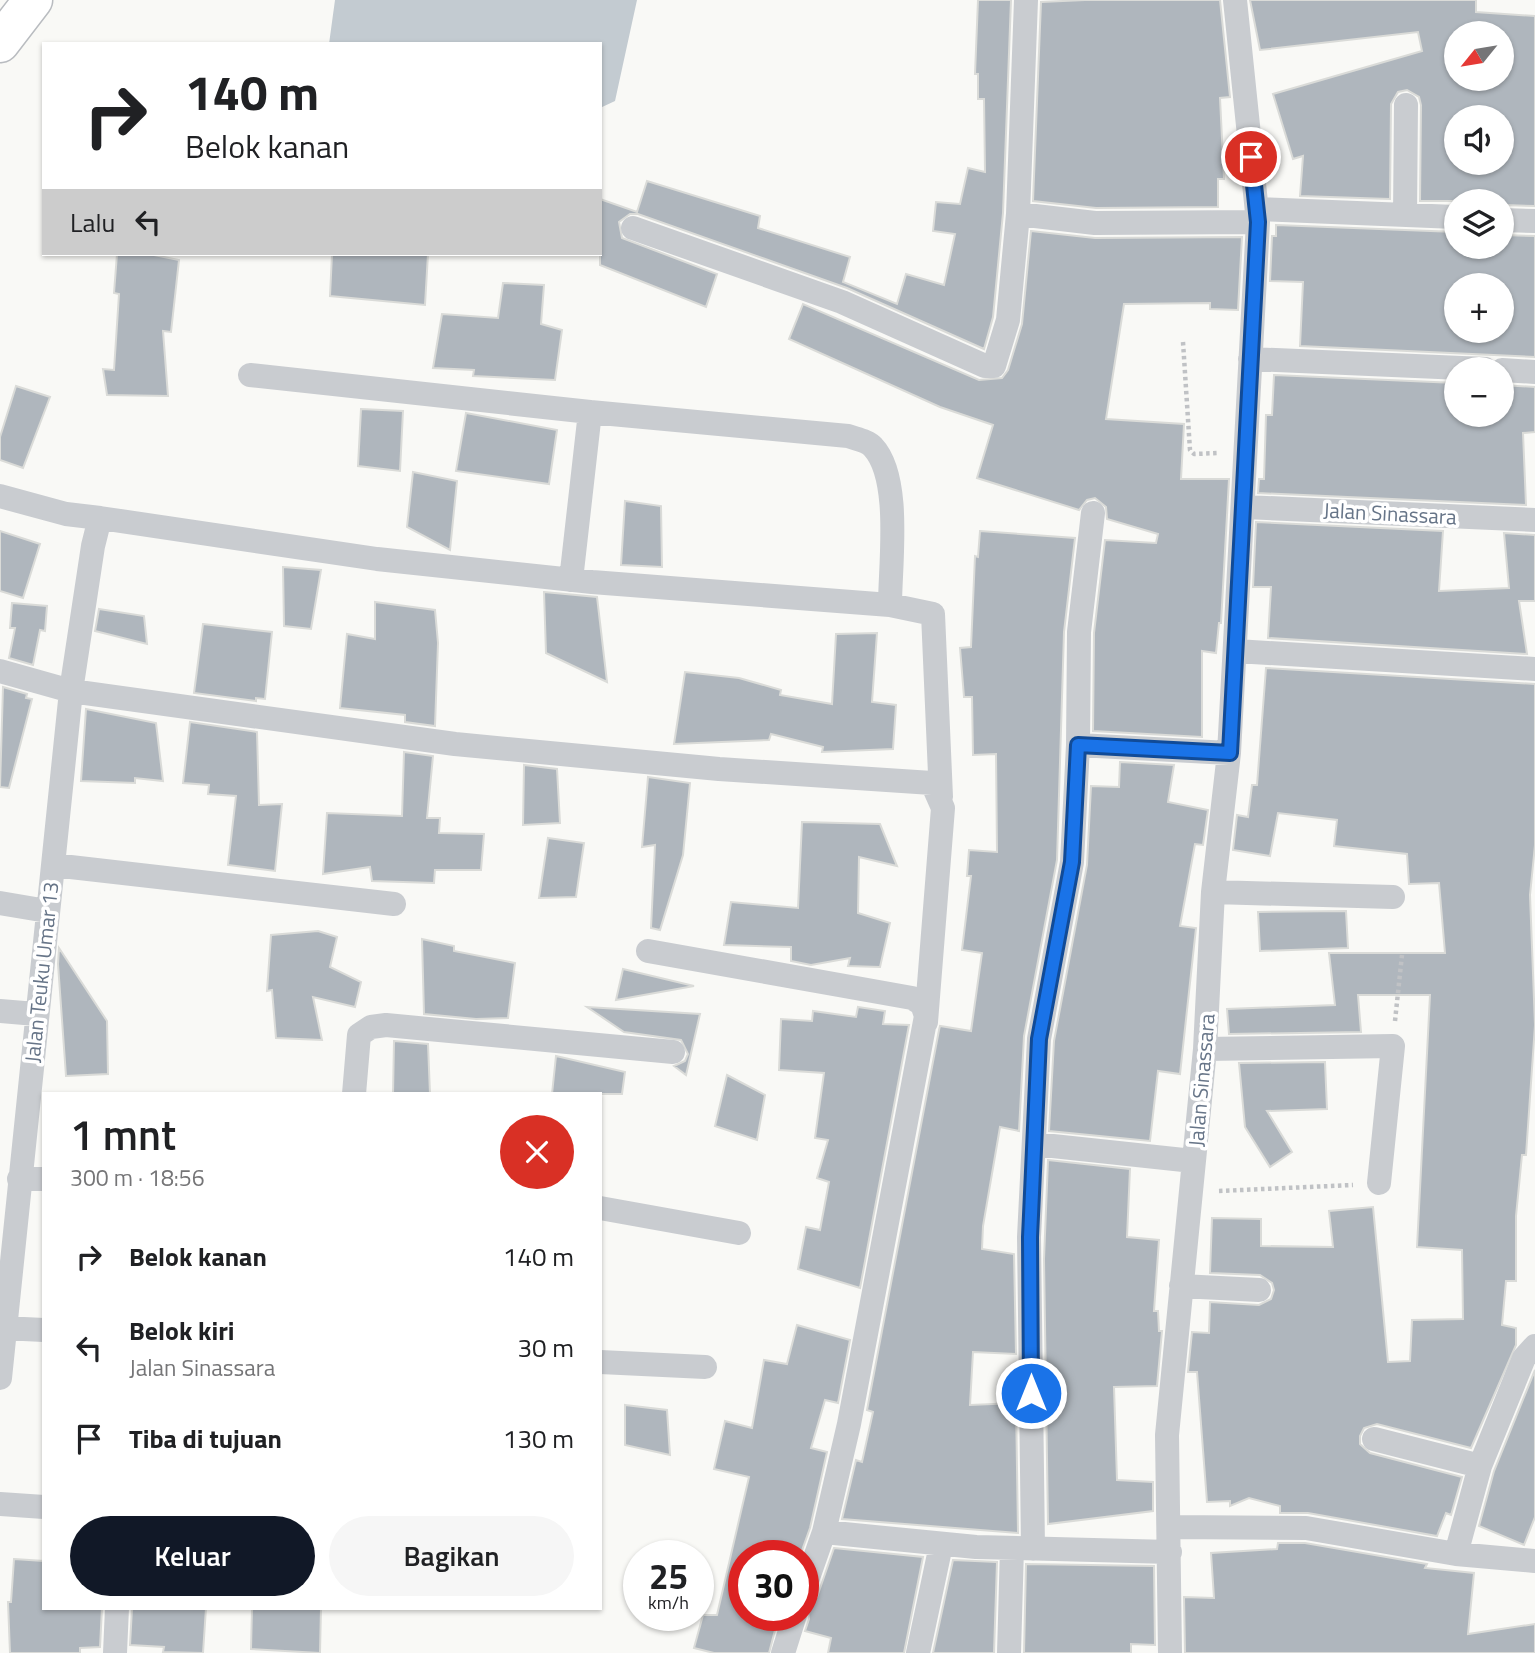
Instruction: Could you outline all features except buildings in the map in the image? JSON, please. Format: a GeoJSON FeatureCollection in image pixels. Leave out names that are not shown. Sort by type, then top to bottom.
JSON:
{"type":"FeatureCollection","features":[{"type":"Feature","properties":{"kind":"highway"},"geometry":{"type":"LineString","coordinates":[[0,43],[33,0]]}},
{"type":"Feature","properties":{"kind":"street"},"geometry":{"type":"LineString","coordinates":[[633,228],[842,302],[991,367],[995,364],[1008,320],[1018,214],[1026,0]]}},
{"type":"Feature","properties":{"kind":"street","name":"Jalan Sinassara"},"geometry":{"type":"LineString","coordinates":[[1170,1653],[1171,1527],[1167,1436],[1205,1049],[1213,892],[1230,753],[1245,506],[1257,215],[1235,0]]}},
{"type":"Feature","properties":{"kind":"street"},"geometry":{"type":"LineString","coordinates":[[1405,215],[1406,106]]}},
{"type":"Feature","properties":{"kind":"street"},"geometry":{"type":"LineString","coordinates":[[1018,214],[1095,223],[1257,215],[1444,217]]}},
{"type":"Feature","properties":{"kind":"street"},"geometry":{"type":"LineString","coordinates":[[1514,220],[1535,221]]}},
{"type":"Feature","properties":{"kind":"street"},"geometry":{"type":"LineString","coordinates":[[1250,359],[1444,367]]}},
{"type":"Feature","properties":{"kind":"street"},"geometry":{"type":"LineString","coordinates":[[1514,371],[1535,372]]}},
{"type":"Feature","properties":{"kind":"street"},"geometry":{"type":"LineString","coordinates":[[250,375],[590,412],[848,436],[872,445],[885,466],[890,488],[890,606]]}},
{"type":"Feature","properties":{"kind":"street"},"geometry":{"type":"LineString","coordinates":[[571,580],[590,412]]}},
{"type":"Feature","properties":{"kind":"street"},"geometry":{"type":"LineString","coordinates":[[0,496],[66,514],[377,559],[571,580],[890,606],[933,614],[934,790],[943,808],[926,1021],[849,1423],[819,1546]]}},
{"type":"Feature","properties":{"kind":"street","name":"Jalan Sinassara"},"geometry":{"type":"LineString","coordinates":[[1245,506],[1535,520]]}},
{"type":"Feature","properties":{"kind":"street"},"geometry":{"type":"LineString","coordinates":[[1009,1653],[1023,1548],[1030,1237],[1039,1039],[1072,862],[1078,745],[1079,632],[1093,513]]}},
{"type":"Feature","properties":{"kind":"street","name":"Jalan Teuku Umar 13"},"geometry":{"type":"LineString","coordinates":[[0,1378],[2,1337],[71,691],[93,546],[100,517]]}},
{"type":"Feature","properties":{"kind":"street"},"geometry":{"type":"LineString","coordinates":[[1237,651],[1535,669]]}},
{"type":"Feature","properties":{"kind":"street"},"geometry":{"type":"LineString","coordinates":[[0,671],[71,691],[456,744],[934,790]]}},
{"type":"Feature","properties":{"kind":"street"},"geometry":{"type":"LineString","coordinates":[[1078,745],[1230,753]]}},
{"type":"Feature","properties":{"kind":"street"},"geometry":{"type":"LineString","coordinates":[[52,865],[394,904]]}},
{"type":"Feature","properties":{"kind":"street"},"geometry":{"type":"LineString","coordinates":[[1213,892],[1393,897]]}},
{"type":"Feature","properties":{"kind":"street"},"geometry":{"type":"LineString","coordinates":[[0,903],[47,911]]}},
{"type":"Feature","properties":{"kind":"street"},"geometry":{"type":"LineString","coordinates":[[648,951],[912,998],[922,1004],[926,1021]]}},
{"type":"Feature","properties":{"kind":"street"},"geometry":{"type":"LineString","coordinates":[[0,1011],[36,1014]]}},
{"type":"Feature","properties":{"kind":"street"},"geometry":{"type":"LineString","coordinates":[[354,1092],[359,1035],[371,1027],[386,1025],[673,1052]]}},
{"type":"Feature","properties":{"kind":"street"},"geometry":{"type":"LineString","coordinates":[[1205,1049],[1393,1046],[1379,1183]]}},
{"type":"Feature","properties":{"kind":"street"},"geometry":{"type":"LineString","coordinates":[[1034,1144],[1193,1161]]}},
{"type":"Feature","properties":{"kind":"street"},"geometry":{"type":"LineString","coordinates":[[19,1179],[42,1180]]}},
{"type":"Feature","properties":{"kind":"street"},"geometry":{"type":"LineString","coordinates":[[602,1208],[739,1233]]}},
{"type":"Feature","properties":{"kind":"street"},"geometry":{"type":"LineString","coordinates":[[1181,1286],[1259,1290]]}},
{"type":"Feature","properties":{"kind":"street"},"geometry":{"type":"LineString","coordinates":[[1456,1554],[1480,1466],[1524,1358],[1535,1345],[1535,1322]]}},
{"type":"Feature","properties":{"kind":"street"},"geometry":{"type":"LineString","coordinates":[[2,1337],[42,1330]]}},
{"type":"Feature","properties":{"kind":"street"},"geometry":{"type":"LineString","coordinates":[[602,1362],[705,1367]]}},
{"type":"Feature","properties":{"kind":"street"},"geometry":{"type":"LineString","coordinates":[[1374,1439],[1480,1466]]}},
{"type":"Feature","properties":{"kind":"street"},"geometry":{"type":"LineString","coordinates":[[0,1504],[42,1507]]}},
{"type":"Feature","properties":{"kind":"street"},"geometry":{"type":"LineString","coordinates":[[1171,1527],[1306,1528],[1456,1554],[1535,1560]]}},
{"type":"Feature","properties":{"kind":"street"},"geometry":{"type":"LineString","coordinates":[[824,1532],[941,1545],[1170,1552]]}},
{"type":"Feature","properties":{"kind":"street"},"geometry":{"type":"LineString","coordinates":[[918,1653],[941,1545]]}},
{"type":"Feature","properties":{"kind":"street"},"geometry":{"type":"LineString","coordinates":[[115,1653],[117,1610]]}},
{"type":"Feature","properties":{"kind":"street"},"geometry":{"type":"LineString","coordinates":[[783,1653],[790,1631]]}},
{"type":"Feature","properties":{"kind":"path"},"geometry":{"type":"LineString","coordinates":[[1183,342],[1192,453],[1247,450]]}},
{"type":"Feature","properties":{"kind":"path"},"geometry":{"type":"LineString","coordinates":[[1393,1046],[1402,955]]}},
{"type":"Feature","properties":{"kind":"path"},"geometry":{"type":"LineString","coordinates":[[1190,1192],[1379,1183]]}},
{"type":"Feature","properties":{"kind":"shaded area"},"geometry":{"type":"Polygon","coordinates":[[[335,0],[637,0],[615,101],[602,107],[602,42],[329,42],[335,0]]]}},
{"type":"Feature","properties":{"kind":"route"},"geometry":{"type":"LineString","coordinates":[[1031,1393],[1030,1237],[1039,1039],[1072,862],[1078,745],[1230,753],[1258,222],[1251,157]]}}]}
